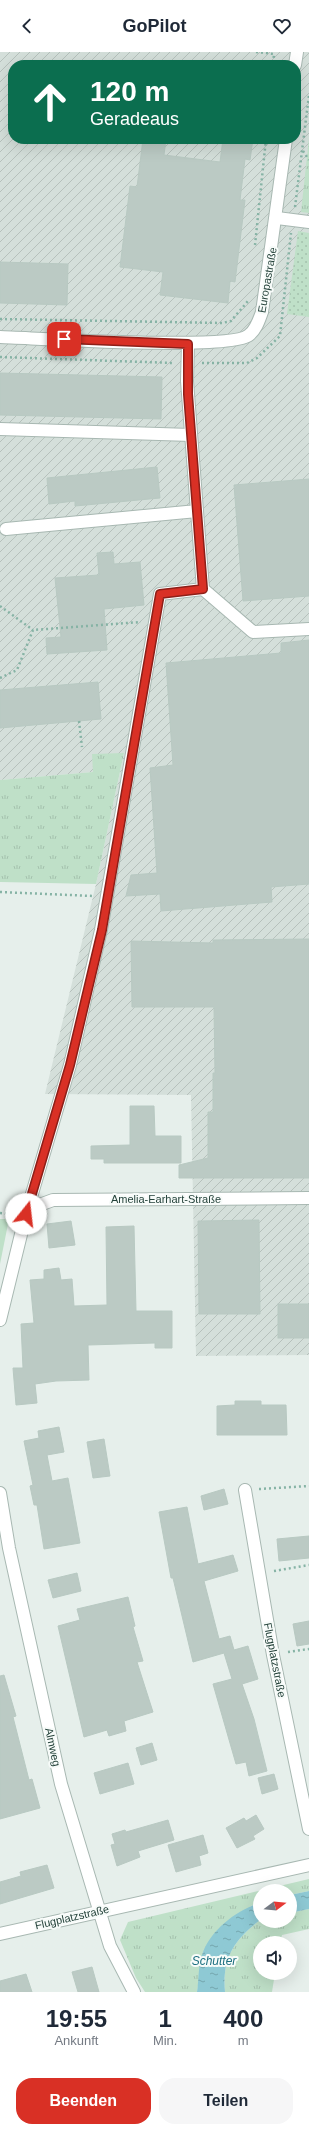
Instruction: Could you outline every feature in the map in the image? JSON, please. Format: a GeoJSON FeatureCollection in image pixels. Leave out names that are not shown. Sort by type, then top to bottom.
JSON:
{"type":"FeatureCollection","features":[{"type":"Feature","properties":{"kind":"street","name":"Europastraße"},"geometry":{"type":"LineString","coordinates":[[0,337],[188,344],[238,340],[249,336],[257,324],[262,312],[277,218],[285,144]]}},
{"type":"Feature","properties":{"kind":"street"},"geometry":{"type":"LineString","coordinates":[[277,218],[309,222]]}},
{"type":"Feature","properties":{"kind":"street"},"geometry":{"type":"LineString","coordinates":[[188,344],[187,363],[191,435],[203,589],[252,632],[309,629]]}},
{"type":"Feature","properties":{"kind":"street"},"geometry":{"type":"LineString","coordinates":[[0,429],[191,435]]}},
{"type":"Feature","properties":{"kind":"street"},"geometry":{"type":"LineString","coordinates":[[6,529],[197,511]]}},
{"type":"Feature","properties":{"kind":"street"},"geometry":{"type":"LineString","coordinates":[[0,1320],[26,1214],[70,1065],[102,930],[106,896],[160,594],[203,589]]}},
{"type":"Feature","properties":{"kind":"street","name":"Amelia-Earhart-Straße"},"geometry":{"type":"LineString","coordinates":[[26,1214],[34,1207],[53,1200],[309,1198]]}},
{"type":"Feature","properties":{"kind":"street","name":"Flugplatzstraße"},"geometry":{"type":"LineString","coordinates":[[245,1490],[274,1655],[309,1829]]}},
{"type":"Feature","properties":{"kind":"street","name":"Almweg"},"geometry":{"type":"LineString","coordinates":[[0,1493],[9,1548],[61,1784],[110,1946],[134,1992]]}},
{"type":"Feature","properties":{"kind":"street","name":"Flugplatzstraße"},"geometry":{"type":"LineString","coordinates":[[0,1934],[309,1865]]}},
{"type":"Feature","properties":{"kind":"path"},"geometry":{"type":"LineString","coordinates":[[256,52],[274,54],[273,60]]}},
{"type":"Feature","properties":{"kind":"path"},"geometry":{"type":"LineString","coordinates":[[0,357],[187,363],[247,363],[257,358],[272,346],[280,336],[309,95]]}},
{"type":"Feature","properties":{"kind":"path"},"geometry":{"type":"LineString","coordinates":[[254,248],[265,144]]}},
{"type":"Feature","properties":{"kind":"path"},"geometry":{"type":"LineString","coordinates":[[303,151],[309,160]]}},
{"type":"Feature","properties":{"kind":"path"},"geometry":{"type":"LineString","coordinates":[[0,319],[222,323],[231,321],[240,313],[249,301],[250,293]]}},
{"type":"Feature","properties":{"kind":"path"},"geometry":{"type":"LineString","coordinates":[[0,606],[33,630],[156,621]]}},
{"type":"Feature","properties":{"kind":"path"},"geometry":{"type":"LineString","coordinates":[[0,678],[18,670],[33,630]]}},
{"type":"Feature","properties":{"kind":"path"},"geometry":{"type":"LineString","coordinates":[[79,721],[82,747]]}},
{"type":"Feature","properties":{"kind":"path"},"geometry":{"type":"LineString","coordinates":[[0,892],[106,896]]}},
{"type":"Feature","properties":{"kind":"path"},"geometry":{"type":"LineString","coordinates":[[245,1490],[309,1486]]}},
{"type":"Feature","properties":{"kind":"path"},"geometry":{"type":"LineString","coordinates":[[259,1573],[309,1565]]}},
{"type":"Feature","properties":{"kind":"path"},"geometry":{"type":"LineString","coordinates":[[274,1655],[309,1649]]}},
{"type":"Feature","properties":{"kind":"shaded area"},"geometry":{"type":"Polygon","coordinates":[[[0,52],[309,52],[309,1355],[196,1356],[191,1095],[45,1094],[96,884],[124,753],[94,772],[0,780],[0,52]]]}},
{"type":"Feature","properties":{"kind":"green space"},"geometry":{"type":"Polygon","coordinates":[[[309,138],[309,213],[301,212],[309,138]]]}},
{"type":"Feature","properties":{"kind":"green space"},"geometry":{"type":"Polygon","coordinates":[[[298,231],[309,233],[309,317],[287,314],[298,231]]]}},
{"type":"Feature","properties":{"kind":"green space"},"geometry":{"type":"Polygon","coordinates":[[[124,753],[96,884],[0,882],[0,780],[93,772],[92,754],[124,753]]]}},
{"type":"Feature","properties":{"kind":"green space"},"geometry":{"type":"Polygon","coordinates":[[[0,1219],[9,1219],[0,1264],[0,1219]]]}},
{"type":"Feature","properties":{"kind":"green space"},"geometry":{"type":"Polygon","coordinates":[[[309,1879],[309,1891],[297,1894],[297,1884],[288,1884],[309,1879]]]}},
{"type":"Feature","properties":{"kind":"green space"},"geometry":{"type":"Polygon","coordinates":[[[253,1892],[253,1905],[203,1952],[197,1992],[145,1992],[136,1978],[120,1940],[128,1922],[253,1892]]]}},
{"type":"Feature","properties":{"kind":"green space"},"geometry":{"type":"Polygon","coordinates":[[[309,1909],[309,1929],[282,1936],[253,1936],[253,1980],[274,1980],[272,1992],[225,1992],[228,1960],[232,1951],[243,1935],[253,1925],[253,1928],[297,1928],[297,1912],[309,1909]]]}},
{"type":"Feature","properties":{"kind":"water"},"geometry":{"type":"Polygon","coordinates":[[[309,1891],[309,1909],[297,1912],[297,1894],[309,1891]]]}},
{"type":"Feature","properties":{"kind":"water","name":"Schutter"},"geometry":{"type":"Polygon","coordinates":[[[253,1905],[253,1925],[237,1943],[228,1960],[225,1992],[197,1992],[201,1956],[212,1936],[226,1922],[253,1905]]]}},
{"type":"Feature","properties":{"kind":"building"},"geometry":{"type":"Polygon","coordinates":[[[142,144],[165,144],[164,155],[220,162],[222,144],[252,144],[250,160],[245,159],[240,200],[245,200],[235,282],[230,281],[228,303],[160,295],[163,272],[120,267],[130,186],[137,187],[142,144]]]}},
{"type":"Feature","properties":{"kind":"building"},"geometry":{"type":"Polygon","coordinates":[[[0,262],[68,264],[67,305],[0,303],[0,262]]]}},
{"type":"Feature","properties":{"kind":"building"},"geometry":{"type":"Polygon","coordinates":[[[0,373],[162,377],[161,419],[0,415],[0,373]]]}},
{"type":"Feature","properties":{"kind":"building"},"geometry":{"type":"Polygon","coordinates":[[[157,467],[160,498],[75,506],[75,501],[49,504],[47,478],[157,467]]]}},
{"type":"Feature","properties":{"kind":"building"},"geometry":{"type":"Polygon","coordinates":[[[309,479],[309,596],[243,601],[234,485],[309,479]]]}},
{"type":"Feature","properties":{"kind":"building"},"geometry":{"type":"Polygon","coordinates":[[[113,552],[114,564],[140,562],[144,605],[104,609],[107,650],[47,654],[46,638],[61,637],[55,578],[99,575],[97,553],[113,552]]]}},
{"type":"Feature","properties":{"kind":"building"},"geometry":{"type":"Polygon","coordinates":[[[309,640],[309,884],[271,887],[272,902],[161,911],[160,894],[126,896],[131,875],[157,873],[150,768],[173,765],[166,663],[281,653],[281,643],[309,640]]]}},
{"type":"Feature","properties":{"kind":"building"},"geometry":{"type":"Polygon","coordinates":[[[98,682],[101,719],[0,728],[0,690],[98,682]]]}},
{"type":"Feature","properties":{"kind":"building"},"geometry":{"type":"Polygon","coordinates":[[[309,939],[309,1178],[179,1178],[179,1165],[208,1158],[208,1112],[213,1112],[213,1073],[215,1073],[214,1007],[132,1007],[131,941],[213,943],[213,940],[309,939]]]}},
{"type":"Feature","properties":{"kind":"building"},"geometry":{"type":"Polygon","coordinates":[[[130,1106],[154,1106],[155,1136],[181,1136],[181,1163],[104,1163],[104,1159],[91,1159],[91,1146],[130,1145],[130,1106]]]}},
{"type":"Feature","properties":{"kind":"building"},"geometry":{"type":"Polygon","coordinates":[[[259,1220],[260,1314],[199,1314],[198,1221],[259,1220]]]}},
{"type":"Feature","properties":{"kind":"building"},"geometry":{"type":"Polygon","coordinates":[[[71,1221],[75,1245],[49,1248],[47,1224],[71,1221]]]}},
{"type":"Feature","properties":{"kind":"building"},"geometry":{"type":"Polygon","coordinates":[[[134,1226],[136,1311],[172,1311],[172,1348],[155,1348],[155,1343],[88,1345],[89,1380],[56,1381],[35,1384],[37,1403],[16,1405],[13,1368],[23,1368],[21,1324],[34,1323],[30,1280],[44,1279],[44,1270],[59,1268],[61,1280],[72,1279],[74,1306],[107,1305],[106,1227],[134,1226]]]}},
{"type":"Feature","properties":{"kind":"building"},"geometry":{"type":"Polygon","coordinates":[[[278,1304],[309,1304],[309,1338],[278,1338],[278,1304]]]}},
{"type":"Feature","properties":{"kind":"building"},"geometry":{"type":"Polygon","coordinates":[[[235,1401],[261,1401],[261,1405],[286,1405],[287,1435],[217,1435],[217,1406],[235,1405],[235,1401]]]}},
{"type":"Feature","properties":{"kind":"building"},"geometry":{"type":"Polygon","coordinates":[[[59,1427],[64,1452],[47,1455],[52,1481],[68,1478],[80,1543],[44,1549],[37,1505],[34,1505],[30,1486],[33,1485],[24,1441],[39,1438],[38,1431],[59,1427]]]}},
{"type":"Feature","properties":{"kind":"building"},"geometry":{"type":"Polygon","coordinates":[[[104,1439],[110,1476],[93,1478],[87,1442],[104,1439]]]}},
{"type":"Feature","properties":{"kind":"building"},"geometry":{"type":"Polygon","coordinates":[[[224,1489],[228,1504],[204,1510],[201,1496],[224,1489]]]}},
{"type":"Feature","properties":{"kind":"building"},"geometry":{"type":"Polygon","coordinates":[[[187,1507],[198,1564],[233,1555],[238,1571],[204,1581],[219,1639],[230,1636],[234,1650],[248,1646],[258,1679],[242,1684],[254,1719],[267,1771],[249,1776],[246,1762],[236,1764],[213,1684],[232,1679],[224,1653],[193,1662],[173,1578],[171,1578],[159,1512],[187,1507]]]}},
{"type":"Feature","properties":{"kind":"building"},"geometry":{"type":"Polygon","coordinates":[[[309,1536],[309,1558],[279,1561],[277,1539],[309,1536]]]}},
{"type":"Feature","properties":{"kind":"building"},"geometry":{"type":"Polygon","coordinates":[[[77,1573],[81,1591],[53,1598],[48,1580],[77,1573]]]}},
{"type":"Feature","properties":{"kind":"building"},"geometry":{"type":"Polygon","coordinates":[[[128,1597],[135,1626],[133,1627],[143,1661],[137,1662],[153,1712],[124,1721],[126,1731],[109,1736],[107,1730],[84,1737],[58,1626],[80,1620],[77,1609],[128,1597]]]}},
{"type":"Feature","properties":{"kind":"building"},"geometry":{"type":"Polygon","coordinates":[[[309,1621],[309,1644],[297,1646],[293,1624],[309,1621]]]}},
{"type":"Feature","properties":{"kind":"building"},"geometry":{"type":"Polygon","coordinates":[[[4,1675],[16,1716],[13,1717],[29,1780],[32,1779],[40,1808],[0,1819],[0,1676],[4,1675]]]}},
{"type":"Feature","properties":{"kind":"building"},"geometry":{"type":"Polygon","coordinates":[[[152,1743],[157,1760],[141,1765],[136,1748],[152,1743]]]}},
{"type":"Feature","properties":{"kind":"building"},"geometry":{"type":"Polygon","coordinates":[[[128,1763],[134,1784],[100,1794],[94,1773],[128,1763]]]}},
{"type":"Feature","properties":{"kind":"building"},"geometry":{"type":"Polygon","coordinates":[[[274,1774],[278,1789],[262,1794],[258,1778],[274,1774]]]}},
{"type":"Feature","properties":{"kind":"building"},"geometry":{"type":"Polygon","coordinates":[[[256,1815],[264,1829],[253,1836],[255,1839],[237,1848],[226,1828],[244,1818],[246,1821],[256,1815]]]}},
{"type":"Feature","properties":{"kind":"building"},"geometry":{"type":"Polygon","coordinates":[[[168,1820],[174,1840],[138,1851],[140,1857],[117,1866],[111,1845],[115,1844],[112,1834],[125,1830],[126,1832],[168,1820]]]}},
{"type":"Feature","properties":{"kind":"building"},"geometry":{"type":"Polygon","coordinates":[[[203,1835],[208,1853],[199,1856],[201,1865],[176,1872],[168,1845],[203,1835]]]}},
{"type":"Feature","properties":{"kind":"building"},"geometry":{"type":"Polygon","coordinates":[[[47,1865],[54,1888],[0,1904],[0,1882],[21,1876],[20,1872],[47,1865]]]}},
{"type":"Feature","properties":{"kind":"building"},"geometry":{"type":"Polygon","coordinates":[[[92,1967],[99,1992],[78,1992],[72,1972],[92,1967]]]}},
{"type":"Feature","properties":{"kind":"building"},"geometry":{"type":"Polygon","coordinates":[[[26,1974],[32,1992],[0,1992],[0,1981],[26,1974]]]}},
{"type":"Feature","properties":{"kind":"route"},"geometry":{"type":"LineString","coordinates":[[26,1214],[70,1065],[102,930],[106,896],[160,594],[203,589],[188,394],[188,344],[64,339]]}}]}
